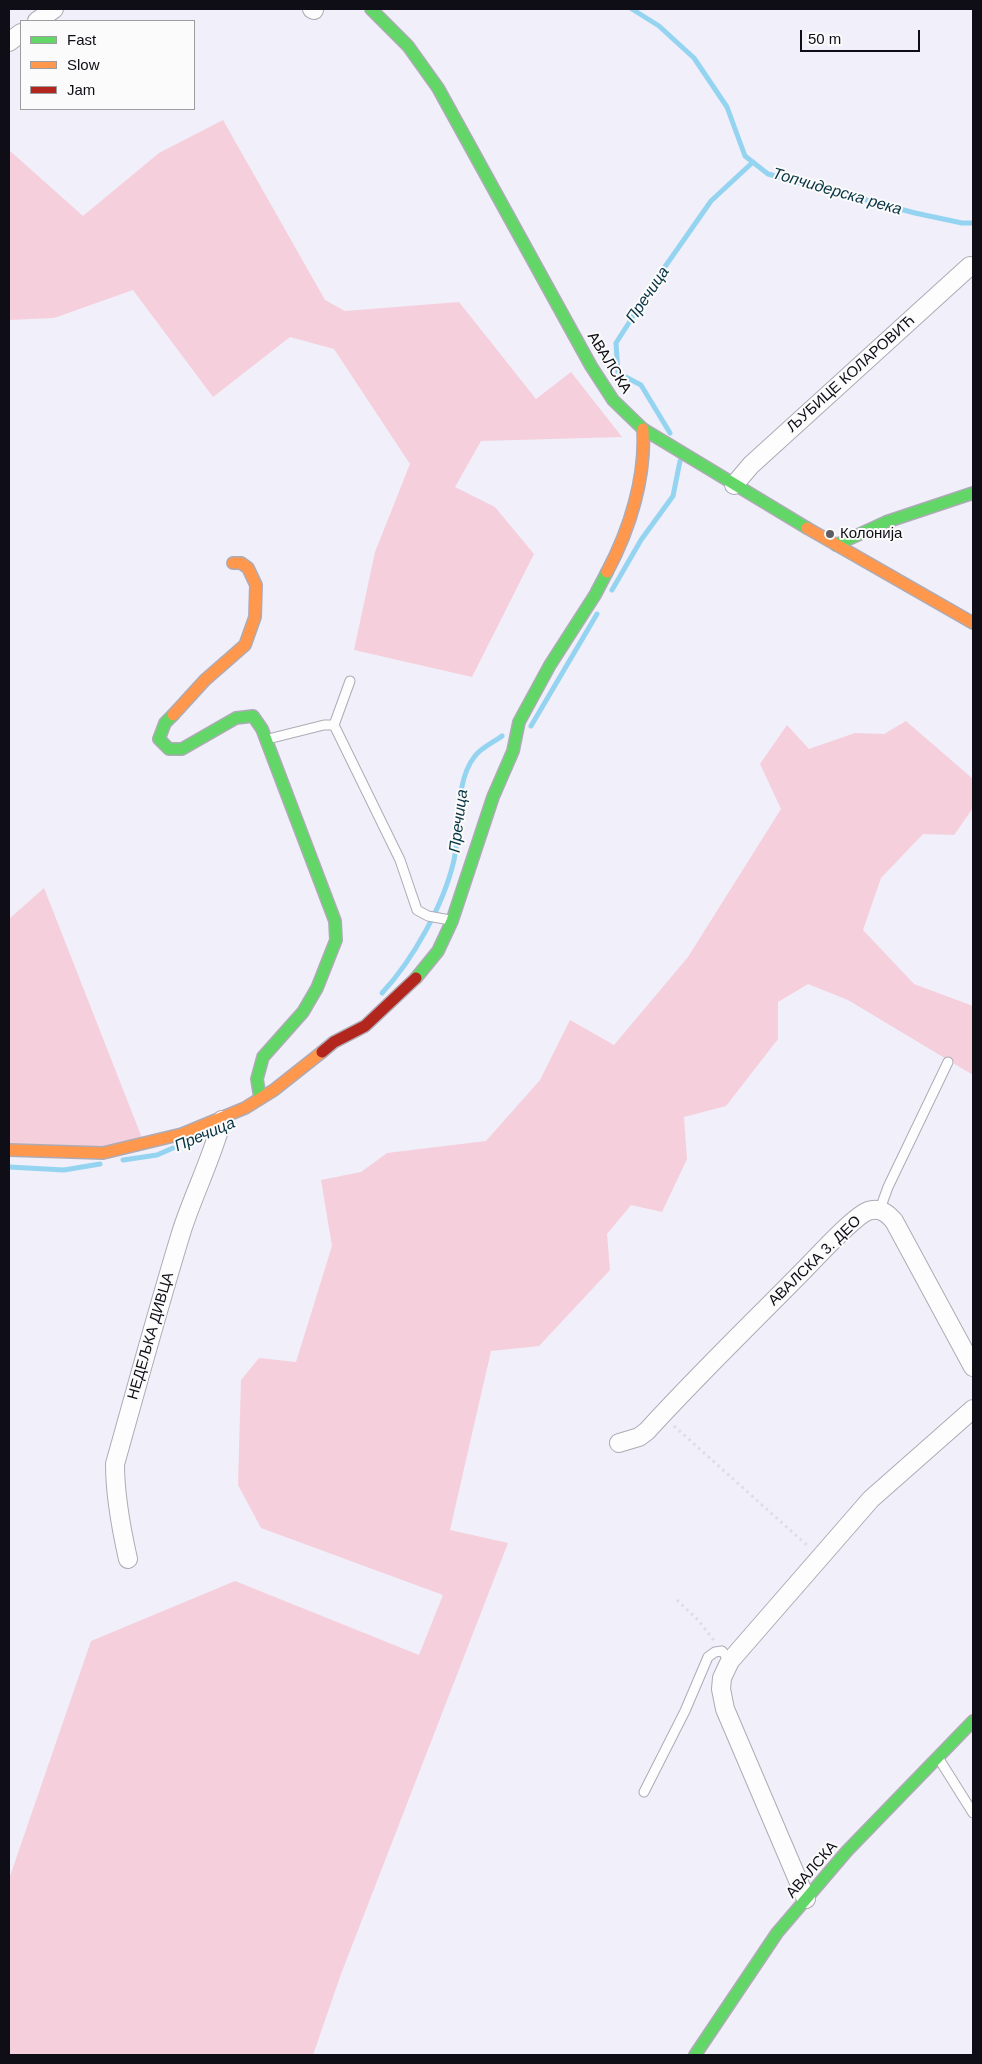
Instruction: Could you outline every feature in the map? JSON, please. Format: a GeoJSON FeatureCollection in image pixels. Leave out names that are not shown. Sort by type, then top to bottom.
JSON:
{"type":"FeatureCollection","features":[{"type":"Feature","properties":{"kind":"street"},"geometry":{"type":"LineString","coordinates":[[38,20],[54,9]]}},
{"type":"Feature","properties":{"kind":"street","name":"АВАЛСКА"},"geometry":{"type":"LineString","coordinates":[[371,9],[409,48],[444,98],[591,366],[613,400],[643,429],[836,545],[973,623]]}},
{"type":"Feature","properties":{"kind":"street"},"geometry":{"type":"LineString","coordinates":[[9,42],[20,34]]}},
{"type":"Feature","properties":{"kind":"street","name":"ЉУБИЦЕ КОЛАРОВИЋ"},"geometry":{"type":"LineString","coordinates":[[734,485],[751,464],[970,266]]}},
{"type":"Feature","properties":{"kind":"street"},"geometry":{"type":"LineString","coordinates":[[9,1150],[103,1153],[182,1134],[222,1119],[260,1098],[334,1042],[365,1026],[422,972],[438,951],[452,920],[493,797],[513,751],[520,722],[550,665],[595,595],[611,565],[628,523],[640,484],[644,448],[643,429]]}},
{"type":"Feature","properties":{"kind":"street"},"geometry":{"type":"LineString","coordinates":[[836,545],[863,530],[973,493]]}},
{"type":"Feature","properties":{"kind":"street"},"geometry":{"type":"LineString","coordinates":[[233,563],[241,563],[248,568],[256,585],[255,617],[244,645],[205,680],[165,723],[159,738],[169,749],[182,749],[236,718],[253,716],[266,739],[335,921],[336,940],[317,988],[303,1012],[263,1057],[257,1080],[260,1098]]}},
{"type":"Feature","properties":{"kind":"street","name":"НЕДЕЉКА ДИВЦА"},"geometry":{"type":"LineString","coordinates":[[128,1559],[120,1527],[115,1464],[169,1272],[217,1141],[222,1119]]}},
{"type":"Feature","properties":{"kind":"street","name":"АВАЛСКА 3. ДЕО"},"geometry":{"type":"LineString","coordinates":[[619,1443],[639,1437],[850,1225],[868,1211],[880,1209],[894,1221],[973,1367]]}},
{"type":"Feature","properties":{"kind":"street"},"geometry":{"type":"LineString","coordinates":[[806,1899],[725,1709],[722,1683],[726,1668],[726,1656],[820,1557],[871,1498],[973,1409]]}},
{"type":"Feature","properties":{"kind":"street","name":"АВАЛСКА"},"geometry":{"type":"LineString","coordinates":[[695,2055],[777,1933],[847,1851],[973,1721]]}},
{"type":"Feature","properties":{"kind":"lane"},"geometry":{"type":"LineString","coordinates":[[350,681],[334,725],[400,860],[417,910],[428,916],[452,920]]}},
{"type":"Feature","properties":{"kind":"lane"},"geometry":{"type":"LineString","coordinates":[[266,739],[324,724],[334,725]]}},
{"type":"Feature","properties":{"kind":"lane"},"geometry":{"type":"LineString","coordinates":[[880,1209],[888,1187],[948,1062]]}},
{"type":"Feature","properties":{"kind":"lane"},"geometry":{"type":"LineString","coordinates":[[644,1792],[685,1711],[708,1657],[715,1652],[726,1656]]}},
{"type":"Feature","properties":{"kind":"lane"},"geometry":{"type":"LineString","coordinates":[[938,1758],[973,1814]]}},
{"type":"Feature","properties":{"kind":"path"},"geometry":{"type":"LineString","coordinates":[[661,1415],[820,1557]]}},
{"type":"Feature","properties":{"kind":"path"},"geometry":{"type":"LineString","coordinates":[[677,1600],[699,1621],[726,1656]]}},
{"type":"Feature","properties":{"kind":"shaded area"},"geometry":{"type":"Polygon","coordinates":[[[223,120],[325,300],[345,311],[459,302],[536,399],[571,372],[622,437],[481,441],[455,487],[495,507],[534,554],[472,677],[354,650],[375,552],[410,464],[334,349],[290,337],[213,397],[133,290],[54,318],[9,320],[9,150],[83,216],[159,153],[223,120]]]}},
{"type":"Feature","properties":{"kind":"shaded area"},"geometry":{"type":"Polygon","coordinates":[[[906,721],[973,779],[973,808],[954,835],[923,834],[881,878],[863,930],[914,984],[973,1006],[973,1075],[848,1000],[808,984],[778,1002],[778,1039],[726,1106],[684,1117],[687,1159],[662,1212],[631,1205],[607,1234],[610,1270],[539,1346],[491,1351],[450,1530],[508,1543],[341,1974],[313,2055],[9,2055],[9,1879],[91,1641],[235,1581],[419,1655],[443,1595],[261,1528],[238,1485],[241,1380],[259,1358],[296,1362],[332,1246],[321,1180],[361,1172],[387,1153],[486,1141],[540,1080],[570,1020],[614,1045],[688,957],[781,809],[760,764],[787,725],[809,749],[855,733],[884,734],[906,721]]]}},
{"type":"Feature","properties":{"kind":"shaded area"},"geometry":{"type":"Polygon","coordinates":[[[44,888],[144,1143],[9,1153],[9,919],[44,888]]]}},
{"type":"Feature","properties":{"kind":"waterway","name":"Топчидерска река"},"geometry":{"type":"LineString","coordinates":[[632,9],[659,26],[694,58],[727,107],[745,156],[768,174],[915,213],[962,223],[973,223]]}},
{"type":"Feature","properties":{"kind":"waterway","name":"Пречица"},"geometry":{"type":"LineString","coordinates":[[670,433],[641,385],[618,373],[616,343],[662,271],[711,201],[753,162]]}},
{"type":"Feature","properties":{"kind":"waterway","name":"Пречица"},"geometry":{"type":"LineString","coordinates":[[612,590],[641,540],[673,496],[680,461]]}},
{"type":"Feature","properties":{"kind":"waterway","name":"Пречица"},"geometry":{"type":"LineString","coordinates":[[531,726],[597,614]]}},
{"type":"Feature","properties":{"kind":"waterway","name":"Пречица"},"geometry":{"type":"LineString","coordinates":[[382,993],[394,980],[416,948],[443,895],[454,860],[461,792],[468,767],[478,753],[502,736]]}},
{"type":"Feature","properties":{"kind":"waterway","name":"Пречица"},"geometry":{"type":"LineString","coordinates":[[123,1160],[157,1155],[173,1148]]}},
{"type":"Feature","properties":{"kind":"waterway","name":"Пречица"},"geometry":{"type":"LineString","coordinates":[[9,1167],[64,1170],[100,1164]]}},
{"type":"Feature","properties":{"kind":"traffic: fast"},"geometry":{"type":"LineString","coordinates":[[371,9],[408,46],[438,88],[591,366],[613,400],[643,429],[807,528]]}},
{"type":"Feature","properties":{"kind":"traffic: fast"},"geometry":{"type":"LineString","coordinates":[[836,545],[886,522],[973,493]]}},
{"type":"Feature","properties":{"kind":"traffic: fast"},"geometry":{"type":"LineString","coordinates":[[416,978],[438,951],[452,921],[493,797],[513,751],[519,722],[550,665],[595,595],[607,572]]}},
{"type":"Feature","properties":{"kind":"traffic: fast"},"geometry":{"type":"LineString","coordinates":[[173,715],[165,723],[159,739],[169,749],[182,749],[236,718],[253,716],[262,729],[335,921],[336,940],[317,988],[303,1012],[263,1057],[257,1079],[260,1098]]}},
{"type":"Feature","properties":{"kind":"traffic: fast"},"geometry":{"type":"LineString","coordinates":[[695,2055],[777,1933],[847,1851],[973,1721]]}},
{"type":"Feature","properties":{"kind":"traffic: slow"},"geometry":{"type":"LineString","coordinates":[[607,572],[623,538],[635,502],[642,466],[643,429]]}},
{"type":"Feature","properties":{"kind":"traffic: slow"},"geometry":{"type":"LineString","coordinates":[[807,528],[973,623]]}},
{"type":"Feature","properties":{"kind":"traffic: slow"},"geometry":{"type":"LineString","coordinates":[[173,715],[205,680],[245,645],[255,617],[256,585],[248,568],[241,563],[233,563]]}},
{"type":"Feature","properties":{"kind":"traffic: slow"},"geometry":{"type":"LineString","coordinates":[[9,1150],[103,1153],[182,1134],[245,1108],[274,1090],[322,1052]]}},
{"type":"Feature","properties":{"kind":"traffic: jam"},"geometry":{"type":"LineString","coordinates":[[322,1052],[334,1042],[365,1026],[416,978]]}},
{"type":"Feature","properties":{"kind":"place","name":"Колонија"},"geometry":{"type":"Point","coordinates":[830,534]}}]}
